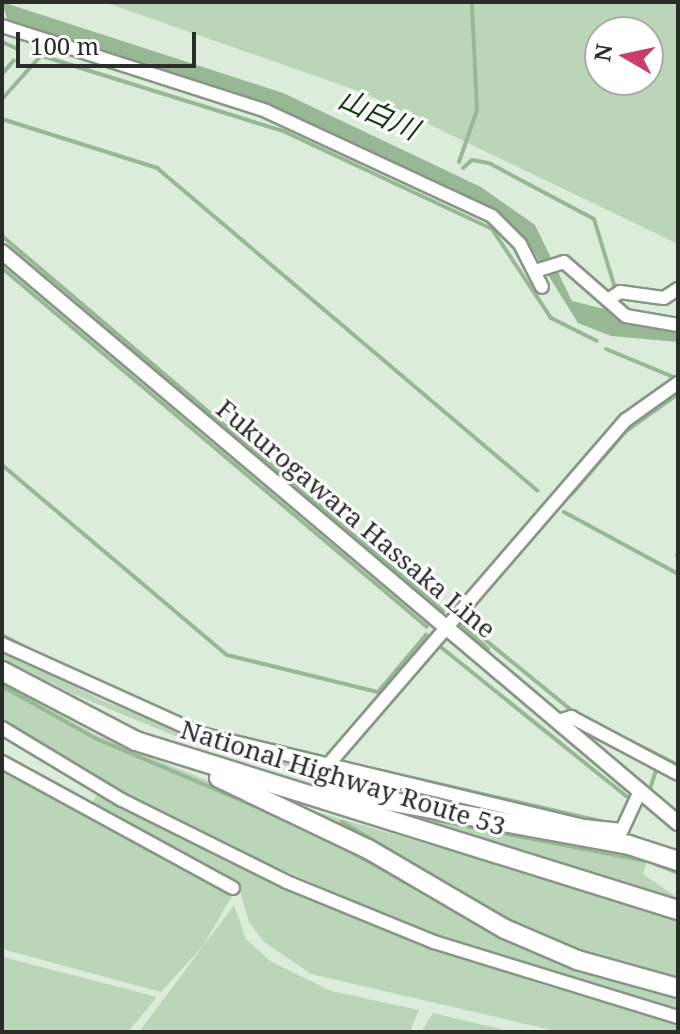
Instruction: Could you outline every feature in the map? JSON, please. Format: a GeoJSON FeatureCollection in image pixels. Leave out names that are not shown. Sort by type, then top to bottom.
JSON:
{"type":"FeatureCollection","features":[{"type":"Feature","properties":{"kind":"highway","name":"National Highway Route 53"},"geometry":{"type":"LineString","coordinates":[[2,671],[136,741],[678,910]]}},
{"type":"Feature","properties":{"kind":"highway"},"geometry":{"type":"LineString","coordinates":[[136,741],[368,849],[505,929],[577,960],[678,988]]}},
{"type":"Feature","properties":{"kind":"highway"},"geometry":{"type":"LineString","coordinates":[[206,764],[678,861]]}},
{"type":"Feature","properties":{"kind":"main road","name":"Fukurogawara Hassaka Line"},"geometry":{"type":"LineString","coordinates":[[2,252],[678,823]]}},
{"type":"Feature","properties":{"kind":"street"},"geometry":{"type":"LineString","coordinates":[[2,26],[300,126],[492,216],[535,271],[542,287]]}},
{"type":"Feature","properties":{"kind":"street"},"geometry":{"type":"LineString","coordinates":[[535,271],[564,262],[626,316],[678,325]]}},
{"type":"Feature","properties":{"kind":"street"},"geometry":{"type":"LineString","coordinates":[[609,299],[620,292],[664,298],[678,289]]}},
{"type":"Feature","properties":{"kind":"street"},"geometry":{"type":"LineString","coordinates":[[327,766],[444,624],[626,420],[678,383]]}},
{"type":"Feature","properties":{"kind":"street"},"geometry":{"type":"LineString","coordinates":[[2,644],[165,721],[327,766],[616,832],[640,791]]}},
{"type":"Feature","properties":{"kind":"street"},"geometry":{"type":"LineString","coordinates":[[558,721],[571,717],[678,774]]}},
{"type":"Feature","properties":{"kind":"street"},"geometry":{"type":"LineString","coordinates":[[2,728],[122,800],[287,882],[434,942],[678,1017]]}},
{"type":"Feature","properties":{"kind":"street"},"geometry":{"type":"LineString","coordinates":[[2,762],[233,888]]}},
{"type":"Feature","properties":{"kind":"shaded area"},"geometry":{"type":"Polygon","coordinates":[[[2,2],[283,93],[481,187],[535,225],[572,301],[678,327],[678,342],[611,336],[578,323],[525,238],[485,206],[275,107],[8,22],[2,2]]]}},
{"type":"Feature","properties":{"kind":"shaded area"},"geometry":{"type":"Polygon","coordinates":[[[104,2],[678,2],[678,244],[364,93],[104,2]]]}},
{"type":"Feature","properties":{"kind":"shaded area"},"geometry":{"type":"Polygon","coordinates":[[[2,649],[103,701],[208,740],[561,826],[207,749],[73,694],[2,658],[2,649]]]}},
{"type":"Feature","properties":{"kind":"shaded area"},"geometry":{"type":"Polygon","coordinates":[[[2,683],[96,735],[257,801],[583,969],[678,994],[678,1012],[425,932],[189,829],[2,723],[2,683]]]}},
{"type":"Feature","properties":{"kind":"shaded area"},"geometry":{"type":"Polygon","coordinates":[[[2,769],[232,896],[203,946],[161,992],[2,949],[2,769]]]}},
{"type":"Feature","properties":{"kind":"shaded area"},"geometry":{"type":"Polygon","coordinates":[[[98,792],[365,921],[543,985],[678,1023],[678,1032],[560,1032],[311,974],[264,942],[249,922],[238,884],[90,807],[98,792]]]}},
{"type":"Feature","properties":{"kind":"shaded area"},"geometry":{"type":"Polygon","coordinates":[[[381,807],[649,856],[643,874],[678,898],[381,807]]]}},
{"type":"Feature","properties":{"kind":"shaded area"},"geometry":{"type":"Polygon","coordinates":[[[314,811],[678,918],[678,981],[603,962],[528,932],[314,811]]]}},
{"type":"Feature","properties":{"kind":"shaded area"},"geometry":{"type":"Polygon","coordinates":[[[234,905],[246,939],[270,961],[331,991],[419,1010],[410,1032],[139,1032],[234,905]]]}},
{"type":"Feature","properties":{"kind":"shaded area"},"geometry":{"type":"Polygon","coordinates":[[[2,957],[157,997],[128,1032],[2,1032],[2,957]]]}},
{"type":"Feature","properties":{"kind":"shaded area"},"geometry":{"type":"Polygon","coordinates":[[[433,1013],[513,1032],[421,1032],[433,1013]]]}},
{"type":"Feature","properties":{"kind":"waterway"},"geometry":{"type":"LineString","coordinates":[[459,162],[477,110],[472,2]]}},
{"type":"Feature","properties":{"kind":"waterway"},"geometry":{"type":"LineString","coordinates":[[2,42],[18,49]]}},
{"type":"Feature","properties":{"kind":"waterway"},"geometry":{"type":"LineString","coordinates":[[2,99],[46,50]]}},
{"type":"Feature","properties":{"kind":"waterway"},"geometry":{"type":"LineString","coordinates":[[42,56],[283,131],[492,229],[551,318],[597,341]]}},
{"type":"Feature","properties":{"kind":"waterway"},"geometry":{"type":"LineString","coordinates":[[2,74],[14,60]]}},
{"type":"Feature","properties":{"kind":"waterway"},"geometry":{"type":"LineString","coordinates":[[2,119],[157,168],[538,491]]}},
{"type":"Feature","properties":{"kind":"waterway"},"geometry":{"type":"LineString","coordinates":[[463,168],[472,160],[489,163],[594,219],[615,288]]}},
{"type":"Feature","properties":{"kind":"waterway"},"geometry":{"type":"LineString","coordinates":[[2,236],[443,611]]}},
{"type":"Feature","properties":{"kind":"waterway"},"geometry":{"type":"LineString","coordinates":[[2,268],[427,627]]}},
{"type":"Feature","properties":{"kind":"waterway"},"geometry":{"type":"LineString","coordinates":[[606,349],[676,378]]}},
{"type":"Feature","properties":{"kind":"waterway"},"geometry":{"type":"LineString","coordinates":[[572,494],[626,431],[678,394]]}},
{"type":"Feature","properties":{"kind":"waterway"},"geometry":{"type":"LineString","coordinates":[[2,465],[227,655],[378,692],[426,635]]}},
{"type":"Feature","properties":{"kind":"waterway"},"geometry":{"type":"LineString","coordinates":[[564,512],[678,574]]}},
{"type":"Feature","properties":{"kind":"waterway"},"geometry":{"type":"LineString","coordinates":[[462,621],[576,714]]}},
{"type":"Feature","properties":{"kind":"waterway"},"geometry":{"type":"LineString","coordinates":[[459,623],[488,649]]}},
{"type":"Feature","properties":{"kind":"waterway"},"geometry":{"type":"LineString","coordinates":[[2,635],[30,650]]}},
{"type":"Feature","properties":{"kind":"waterway"},"geometry":{"type":"LineString","coordinates":[[437,644],[626,796]]}},
{"type":"Feature","properties":{"kind":"waterway"},"geometry":{"type":"LineString","coordinates":[[2,686],[97,739],[278,816]]}},
{"type":"Feature","properties":{"kind":"waterway"},"geometry":{"type":"LineString","coordinates":[[587,719],[678,765]]}},
{"type":"Feature","properties":{"kind":"waterway"},"geometry":{"type":"LineString","coordinates":[[187,722],[220,733]]}},
{"type":"Feature","properties":{"kind":"waterway"},"geometry":{"type":"LineString","coordinates":[[236,736],[320,756]]}},
{"type":"Feature","properties":{"kind":"waterway"},"geometry":{"type":"LineString","coordinates":[[369,768],[610,823]]}},
{"type":"Feature","properties":{"kind":"waterway"},"geometry":{"type":"LineString","coordinates":[[650,789],[657,768]]}},
{"type":"Feature","properties":{"kind":"waterway"},"geometry":{"type":"LineString","coordinates":[[435,820],[645,861]]}},
{"type":"Feature","properties":{"kind":"waterway"},"geometry":{"type":"LineString","coordinates":[[342,822],[453,888]]}},
{"type":"Feature","properties":{"kind":"waterway"},"geometry":{"type":"LineString","coordinates":[[337,844],[455,910]]}},
{"type":"Feature","properties":{"kind":"waterway"},"geometry":{"type":"LineString","coordinates":[[655,864],[678,873]]}},
{"type":"Feature","properties":{"kind":"water label","name":"山白川"},"geometry":{"type":"Point","coordinates":[379,113]}}]}
